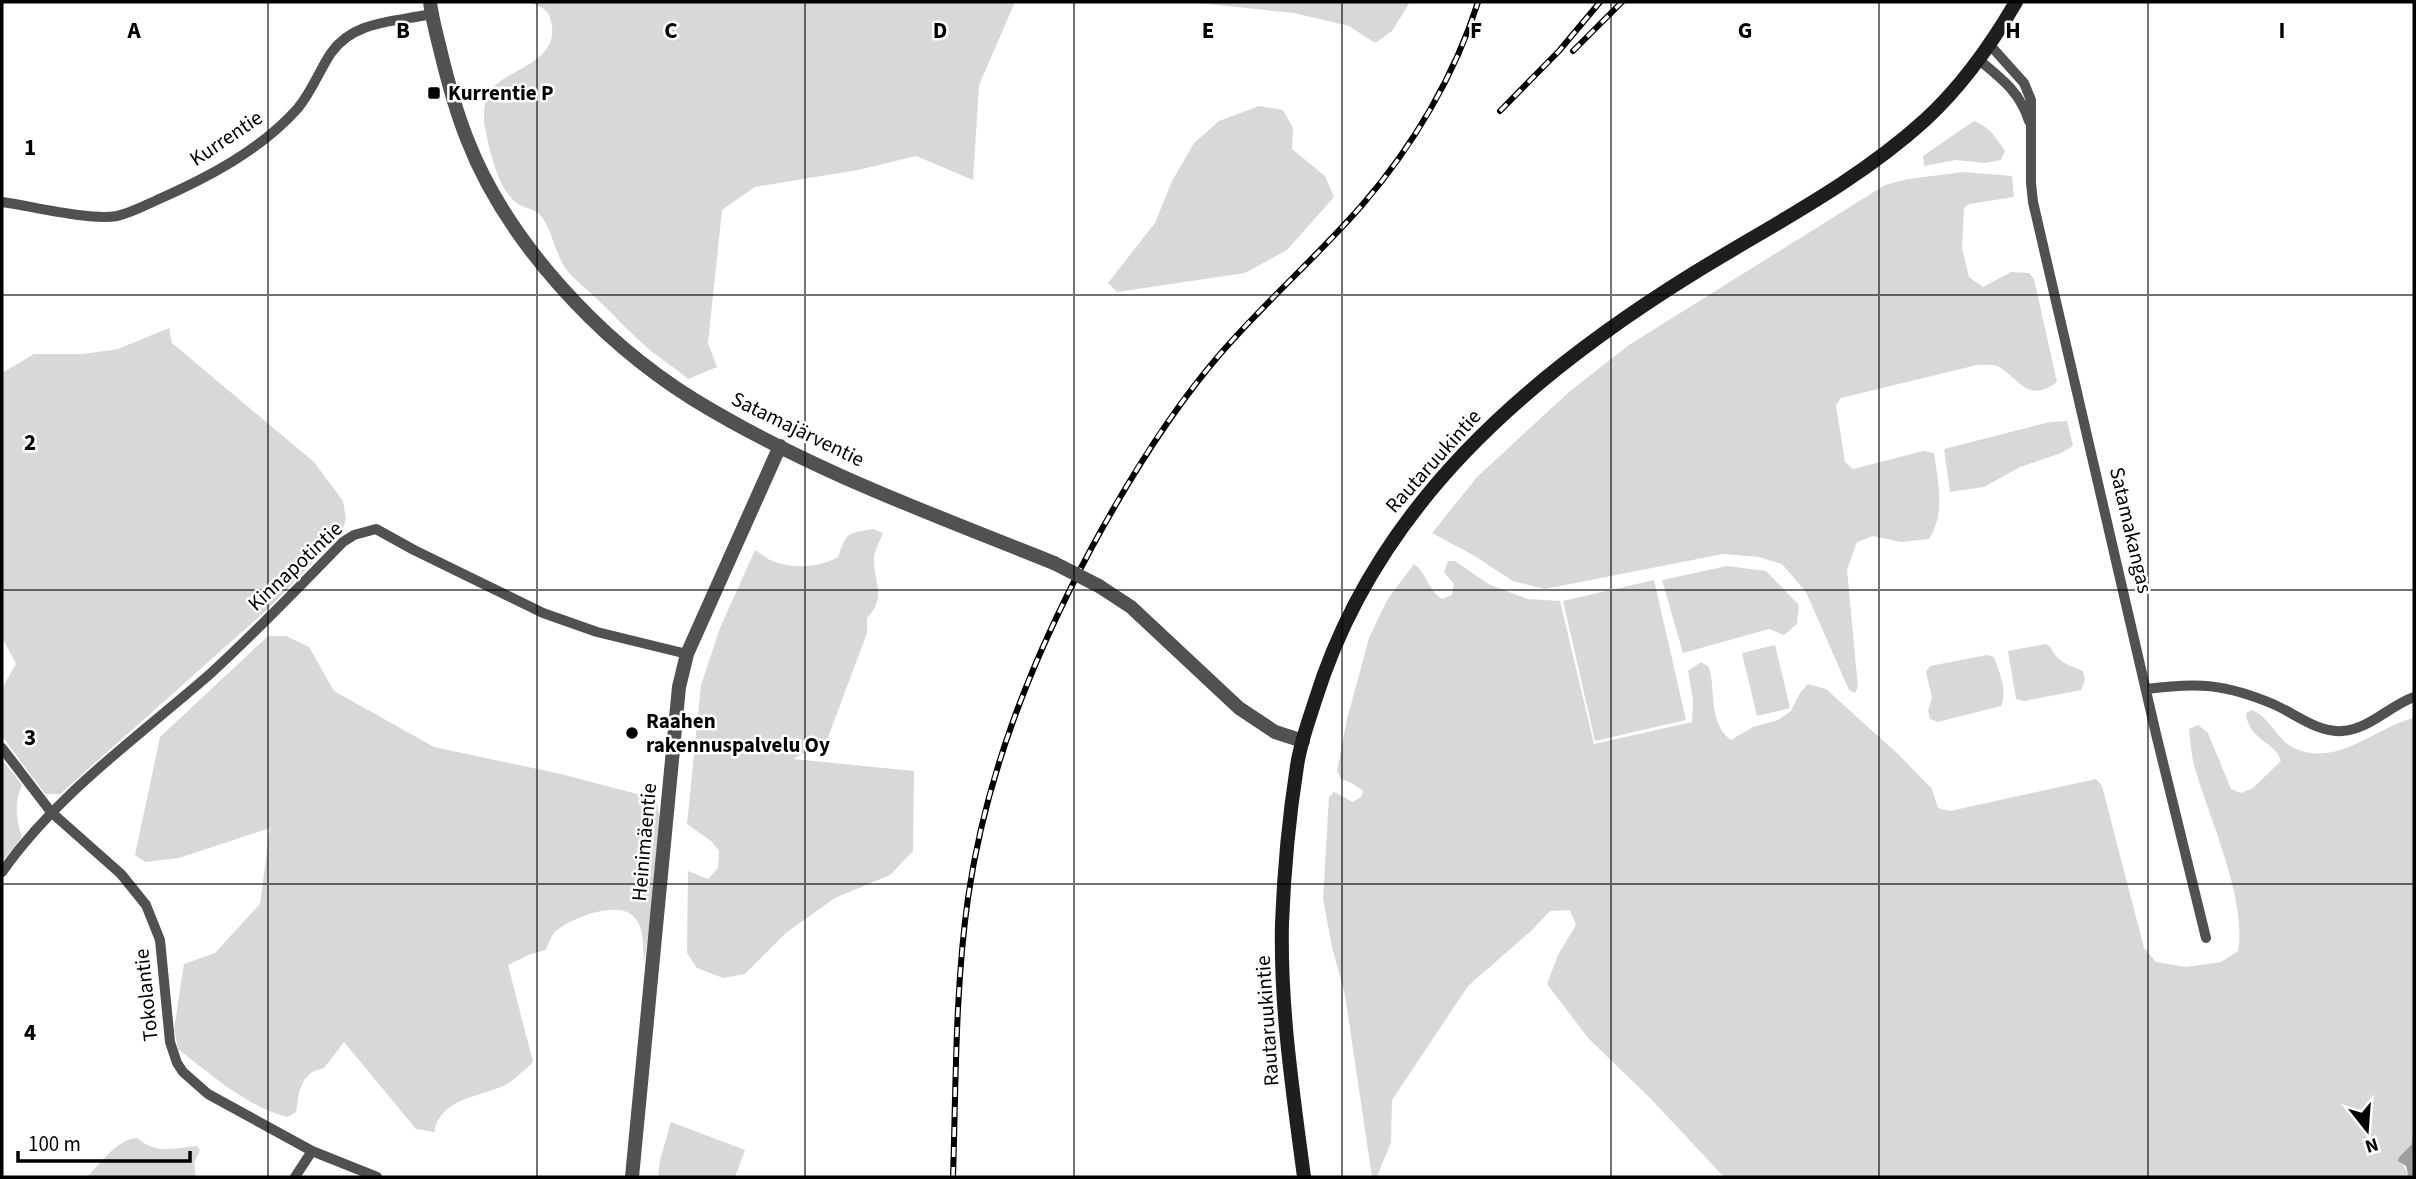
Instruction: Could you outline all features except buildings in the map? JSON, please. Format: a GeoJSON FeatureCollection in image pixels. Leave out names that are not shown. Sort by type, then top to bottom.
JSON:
{"type":"FeatureCollection","features":[{"type":"Feature","properties":{"kind":"main road","name":"Rautaruukintie"},"geometry":{"type":"LineString","coordinates":[[1304,1177],[1284,997],[1282,923],[1297,766],[1328,663],[1369,575],[1423,497],[1466,451],[1542,382],[1618,322],[1816,199],[1891,148],[1946,99],[1990,45],[2016,2]]}},
{"type":"Feature","properties":{"kind":"street","name":"Kurrentie"},"geometry":{"type":"LineString","coordinates":[[2,202],[100,217],[118,216],[134,211],[199,181],[245,152],[283,123],[312,88],[332,52],[355,32],[364,26],[430,8]]}},
{"type":"Feature","properties":{"kind":"street","name":"Satamajärventie"},"geometry":{"type":"LineString","coordinates":[[430,8],[449,88],[467,141],[500,206],[533,252],[593,321],[650,368],[692,398],[780,446],[906,504],[1054,563],[1099,586],[1131,607],[1239,708],[1275,732],[1303,741]]}},
{"type":"Feature","properties":{"kind":"street","name":"Satamakangas"},"geometry":{"type":"LineString","coordinates":[[1990,45],[2029,92],[2033,110],[2031,183],[2034,202],[2206,938]]}},
{"type":"Feature","properties":{"kind":"street","name":"Satamakangas"},"geometry":{"type":"LineString","coordinates":[[1979,60],[2003,79],[2017,95],[2025,109],[2031,130]]}},
{"type":"Feature","properties":{"kind":"street","name":"Heinimäentie"},"geometry":{"type":"LineString","coordinates":[[632,1177],[679,687],[687,654],[780,446]]}},
{"type":"Feature","properties":{"kind":"street","name":"Kinnapotintie"},"geometry":{"type":"LineString","coordinates":[[2,872],[51,812],[211,673],[354,534],[367,530],[384,532],[414,550],[568,623],[687,654]]}},
{"type":"Feature","properties":{"kind":"street"},"geometry":{"type":"LineString","coordinates":[[2147,689],[2205,684],[2235,690],[2274,704],[2325,728],[2340,731],[2368,723],[2414,697]]}},
{"type":"Feature","properties":{"kind":"street","name":"Tokolantie"},"geometry":{"type":"LineString","coordinates":[[2,748],[51,812],[121,874],[150,911],[162,948],[170,1042],[183,1072],[208,1094],[312,1151],[377,1177]]}},
{"type":"Feature","properties":{"kind":"street"},"geometry":{"type":"LineString","coordinates":[[295,1177],[312,1151]]}},
{"type":"Feature","properties":{"kind":"shaded area"},"geometry":{"type":"Polygon","coordinates":[[[528,2],[1015,2],[979,85],[973,180],[916,156],[858,170],[755,187],[722,210],[708,343],[717,367],[688,379],[643,344],[569,273],[541,216],[514,201],[498,176],[484,124],[487,96],[502,80],[537,59],[546,50],[551,39],[552,26],[547,13],[528,2]]]}},
{"type":"Feature","properties":{"kind":"shaded area"},"geometry":{"type":"Polygon","coordinates":[[[1189,2],[1410,2],[1392,31],[1375,43],[1349,26],[1294,13],[1189,2]]]}},
{"type":"Feature","properties":{"kind":"shaded area"},"geometry":{"type":"Polygon","coordinates":[[[1259,106],[1283,110],[1293,128],[1292,149],[1325,176],[1334,197],[1287,250],[1245,273],[1117,292],[1108,283],[1155,223],[1172,181],[1194,143],[1219,121],[1259,106]]]}},
{"type":"Feature","properties":{"kind":"shaded area"},"geometry":{"type":"Polygon","coordinates":[[[1974,121],[1988,129],[2002,146],[2005,151],[2001,160],[1985,163],[1956,160],[1924,166],[1923,156],[1974,121]]]}},
{"type":"Feature","properties":{"kind":"shaded area"},"geometry":{"type":"Polygon","coordinates":[[[1963,172],[2012,176],[2014,197],[1969,204],[1964,208],[1962,248],[1969,277],[1983,287],[2011,272],[2029,273],[2034,279],[2057,382],[2047,388],[2032,390],[2025,388],[1999,367],[1977,365],[1841,398],[1836,405],[1845,462],[1853,469],[1923,451],[1934,453],[1939,486],[1938,518],[1929,539],[1901,542],[1873,536],[1857,542],[1847,570],[1858,687],[1855,693],[1849,690],[1806,592],[1782,564],[1759,557],[1723,554],[1545,589],[1513,581],[1432,533],[1477,477],[1569,392],[1629,345],[1885,185],[1908,179],[1963,172]]]}},
{"type":"Feature","properties":{"kind":"shaded area"},"geometry":{"type":"Polygon","coordinates":[[[169,328],[172,343],[314,462],[343,501],[346,519],[342,532],[269,608],[60,794],[45,794],[2,736],[2,688],[16,664],[2,637],[2,373],[34,354],[83,354],[118,349],[169,328]]]}},
{"type":"Feature","properties":{"kind":"shaded area"},"geometry":{"type":"Polygon","coordinates":[[[2067,421],[2073,446],[2020,467],[1984,487],[1950,492],[1944,449],[2050,422],[2067,421]]]}},
{"type":"Feature","properties":{"kind":"shaded area"},"geometry":{"type":"Polygon","coordinates":[[[873,529],[883,533],[874,557],[877,603],[867,618],[867,633],[827,740],[793,759],[914,771],[913,851],[890,875],[835,898],[787,932],[745,974],[723,978],[697,968],[687,953],[688,871],[708,879],[718,868],[719,851],[711,841],[687,824],[701,685],[720,628],[755,550],[782,564],[816,565],[838,557],[849,535],[873,529]]]}},
{"type":"Feature","properties":{"kind":"shaded area"},"geometry":{"type":"Polygon","coordinates":[[[1448,561],[1455,561],[1490,585],[1528,599],[1560,601],[1594,744],[1692,722],[1693,700],[1688,671],[1701,662],[1709,667],[1719,725],[1731,740],[1753,727],[1778,720],[1791,711],[1808,684],[1826,689],[1932,789],[1938,808],[1950,811],[2096,779],[2102,786],[2144,948],[2156,962],[2186,967],[2221,962],[2238,951],[2239,931],[2233,886],[2194,767],[2189,729],[2198,725],[2208,733],[2231,789],[2241,793],[2253,788],[2281,761],[2274,749],[2257,735],[2248,722],[2246,713],[2252,710],[2264,718],[2289,745],[2312,753],[2342,749],[2414,718],[2414,1134],[2411,1145],[2399,1157],[2407,1177],[1724,1177],[1651,1099],[1589,1039],[1547,984],[1558,955],[1576,925],[1570,910],[1550,911],[1468,986],[1392,1100],[1391,1142],[1377,1177],[1372,1177],[1345,995],[1323,899],[1329,797],[1334,792],[1353,802],[1362,796],[1363,791],[1341,779],[1337,771],[1347,719],[1369,638],[1387,600],[1414,564],[1437,595],[1442,599],[1452,595],[1454,584],[1444,572],[1448,561]]]}},
{"type":"Feature","properties":{"kind":"shaded area"},"geometry":{"type":"Polygon","coordinates":[[[1727,566],[1766,571],[1799,605],[1797,624],[1784,635],[1769,629],[1683,653],[1662,580],[1727,566]]]}},
{"type":"Feature","properties":{"kind":"shaded area"},"geometry":{"type":"Polygon","coordinates":[[[1654,580],[1686,720],[1595,741],[1563,601],[1654,580]]]}},
{"type":"Feature","properties":{"kind":"shaded area"},"geometry":{"type":"Polygon","coordinates":[[[268,636],[286,636],[309,647],[334,691],[434,747],[561,774],[656,799],[663,831],[644,963],[643,938],[637,920],[626,912],[606,910],[583,916],[563,926],[554,933],[546,950],[508,965],[533,1062],[507,1084],[452,1106],[444,1112],[434,1132],[416,1129],[344,1042],[324,1068],[312,1072],[304,1080],[296,1112],[288,1117],[245,1098],[178,1049],[174,1029],[184,964],[215,953],[260,904],[270,828],[179,858],[145,862],[135,855],[160,737],[268,636]]]}},
{"type":"Feature","properties":{"kind":"shaded area"},"geometry":{"type":"Polygon","coordinates":[[[2046,644],[2063,662],[2083,671],[2085,680],[2081,690],[2024,701],[2016,699],[2008,651],[2046,644]]]}},
{"type":"Feature","properties":{"kind":"shaded area"},"geometry":{"type":"Polygon","coordinates":[[[1775,645],[1790,708],[1757,716],[1742,653],[1775,645]]]}},
{"type":"Feature","properties":{"kind":"shaded area"},"geometry":{"type":"Polygon","coordinates":[[[1987,655],[1994,657],[2000,675],[2004,694],[2001,706],[1938,722],[1930,719],[1928,710],[1932,698],[1926,672],[1930,666],[1987,655]]]}},
{"type":"Feature","properties":{"kind":"shaded area"},"geometry":{"type":"Polygon","coordinates":[[[2,760],[22,785],[17,811],[22,837],[2,862],[2,760]]]}},
{"type":"Feature","properties":{"kind":"shaded area"},"geometry":{"type":"Polygon","coordinates":[[[671,1122],[745,1150],[735,1177],[658,1177],[671,1122]]]}},
{"type":"Feature","properties":{"kind":"shaded area"},"geometry":{"type":"Polygon","coordinates":[[[2414,1134],[2414,1177],[2407,1177],[2406,1166],[2398,1161],[2411,1145],[2414,1134]]]}},
{"type":"Feature","properties":{"kind":"shaded area"},"geometry":{"type":"Polygon","coordinates":[[[137,1138],[158,1149],[197,1146],[200,1150],[194,1163],[196,1177],[87,1177],[116,1147],[137,1138]]]}},
{"type":"Feature","properties":{"kind":"railway"},"geometry":{"type":"LineString","coordinates":[[953,1177],[961,967],[976,852],[1000,761],[1050,631],[1121,496],[1151,447],[1202,375],[1363,204],[1399,158],[1445,83],[1478,2]]}},
{"type":"Feature","properties":{"kind":"railway"},"geometry":{"type":"LineString","coordinates":[[1500,111],[1559,51],[1600,2]]}},
{"type":"Feature","properties":{"kind":"railway"},"geometry":{"type":"LineString","coordinates":[[1573,51],[1622,2]]}},
{"type":"Feature","properties":{"kind":"place","name":"Kurrentie P"},"geometry":{"type":"Point","coordinates":[434,93]}},
{"type":"Feature","properties":{"kind":"place","name":"Raahen rakennuspalvelu Oy"},"geometry":{"type":"Point","coordinates":[632,733]}}]}
